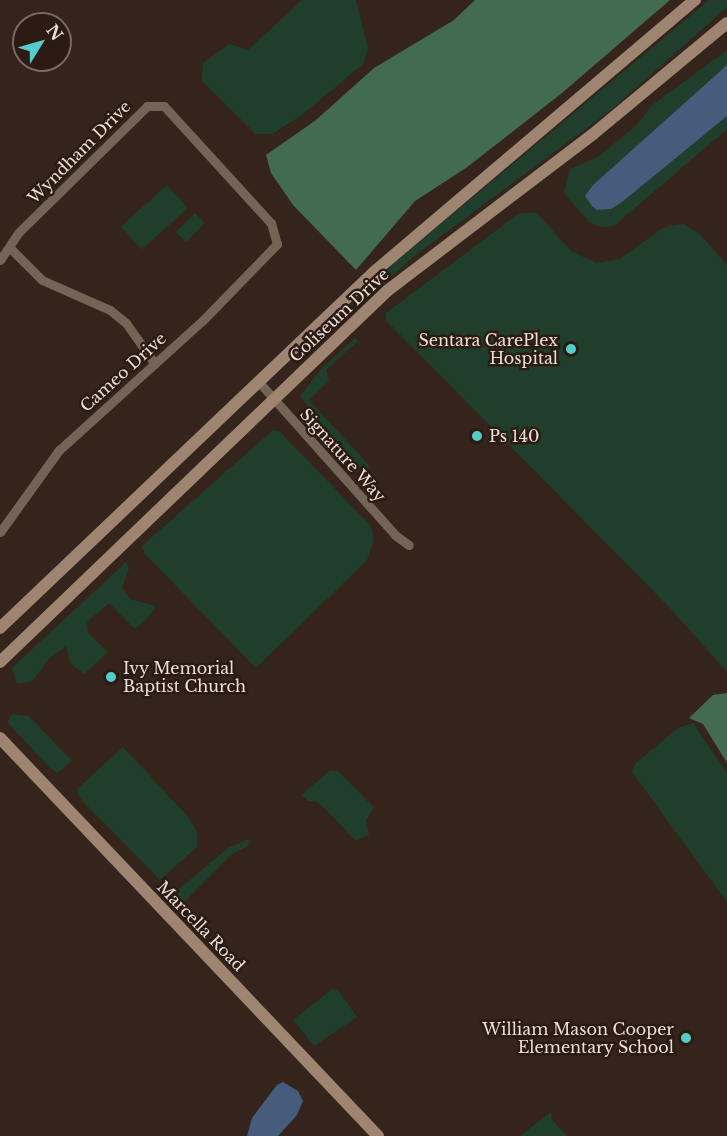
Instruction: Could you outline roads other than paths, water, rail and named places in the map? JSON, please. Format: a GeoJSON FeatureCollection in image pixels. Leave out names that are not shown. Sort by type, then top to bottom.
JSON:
{"type":"FeatureCollection","features":[{"type":"Feature","properties":{"kind":"street","name":"Coliseum Drive"},"geometry":{"type":"LineString","coordinates":[[0,628],[374,272],[694,0]]}},
{"type":"Feature","properties":{"kind":"street","name":"Coliseum Drive"},"geometry":{"type":"LineString","coordinates":[[0,662],[387,291],[592,135],[727,23]]}},
{"type":"Feature","properties":{"kind":"street","name":"Wyndham Drive"},"geometry":{"type":"LineString","coordinates":[[0,260],[10,249],[19,232],[147,106],[164,106],[271,223],[277,243]]}},
{"type":"Feature","properties":{"kind":"street","name":"Cameo Drive"},"geometry":{"type":"LineString","coordinates":[[0,532],[59,450],[155,364],[277,243]]}},
{"type":"Feature","properties":{"kind":"street"},"geometry":{"type":"LineString","coordinates":[[10,249],[42,280],[110,310],[126,323],[155,364]]}},
{"type":"Feature","properties":{"kind":"street","name":"Signature Way"},"geometry":{"type":"LineString","coordinates":[[258,381],[409,546]]}},
{"type":"Feature","properties":{"kind":"street","name":"Marcella Road"},"geometry":{"type":"LineString","coordinates":[[0,738],[378,1136]]}},
{"type":"Feature","properties":{"kind":"water"},"geometry":{"type":"Polygon","coordinates":[[[727,65],[727,116],[622,202],[611,209],[597,210],[592,206],[585,196],[593,185],[727,65]]]}},
{"type":"Feature","properties":{"kind":"water"},"geometry":{"type":"Polygon","coordinates":[[[283,1082],[298,1091],[303,1101],[297,1115],[278,1136],[247,1136],[252,1118],[277,1085],[283,1082]]]}},
{"type":"Feature","properties":{"kind":"place","name":"Sentara CarePlex Hospital"},"geometry":{"type":"Point","coordinates":[571,349]}},
{"type":"Feature","properties":{"kind":"place","name":"Ps 140"},"geometry":{"type":"Point","coordinates":[477,436]}},
{"type":"Feature","properties":{"kind":"place","name":"Ivy Memorial Baptist Church"},"geometry":{"type":"Point","coordinates":[111,677]}},
{"type":"Feature","properties":{"kind":"place","name":"William Mason Cooper Elementary School"},"geometry":{"type":"Point","coordinates":[686,1038]}}]}
